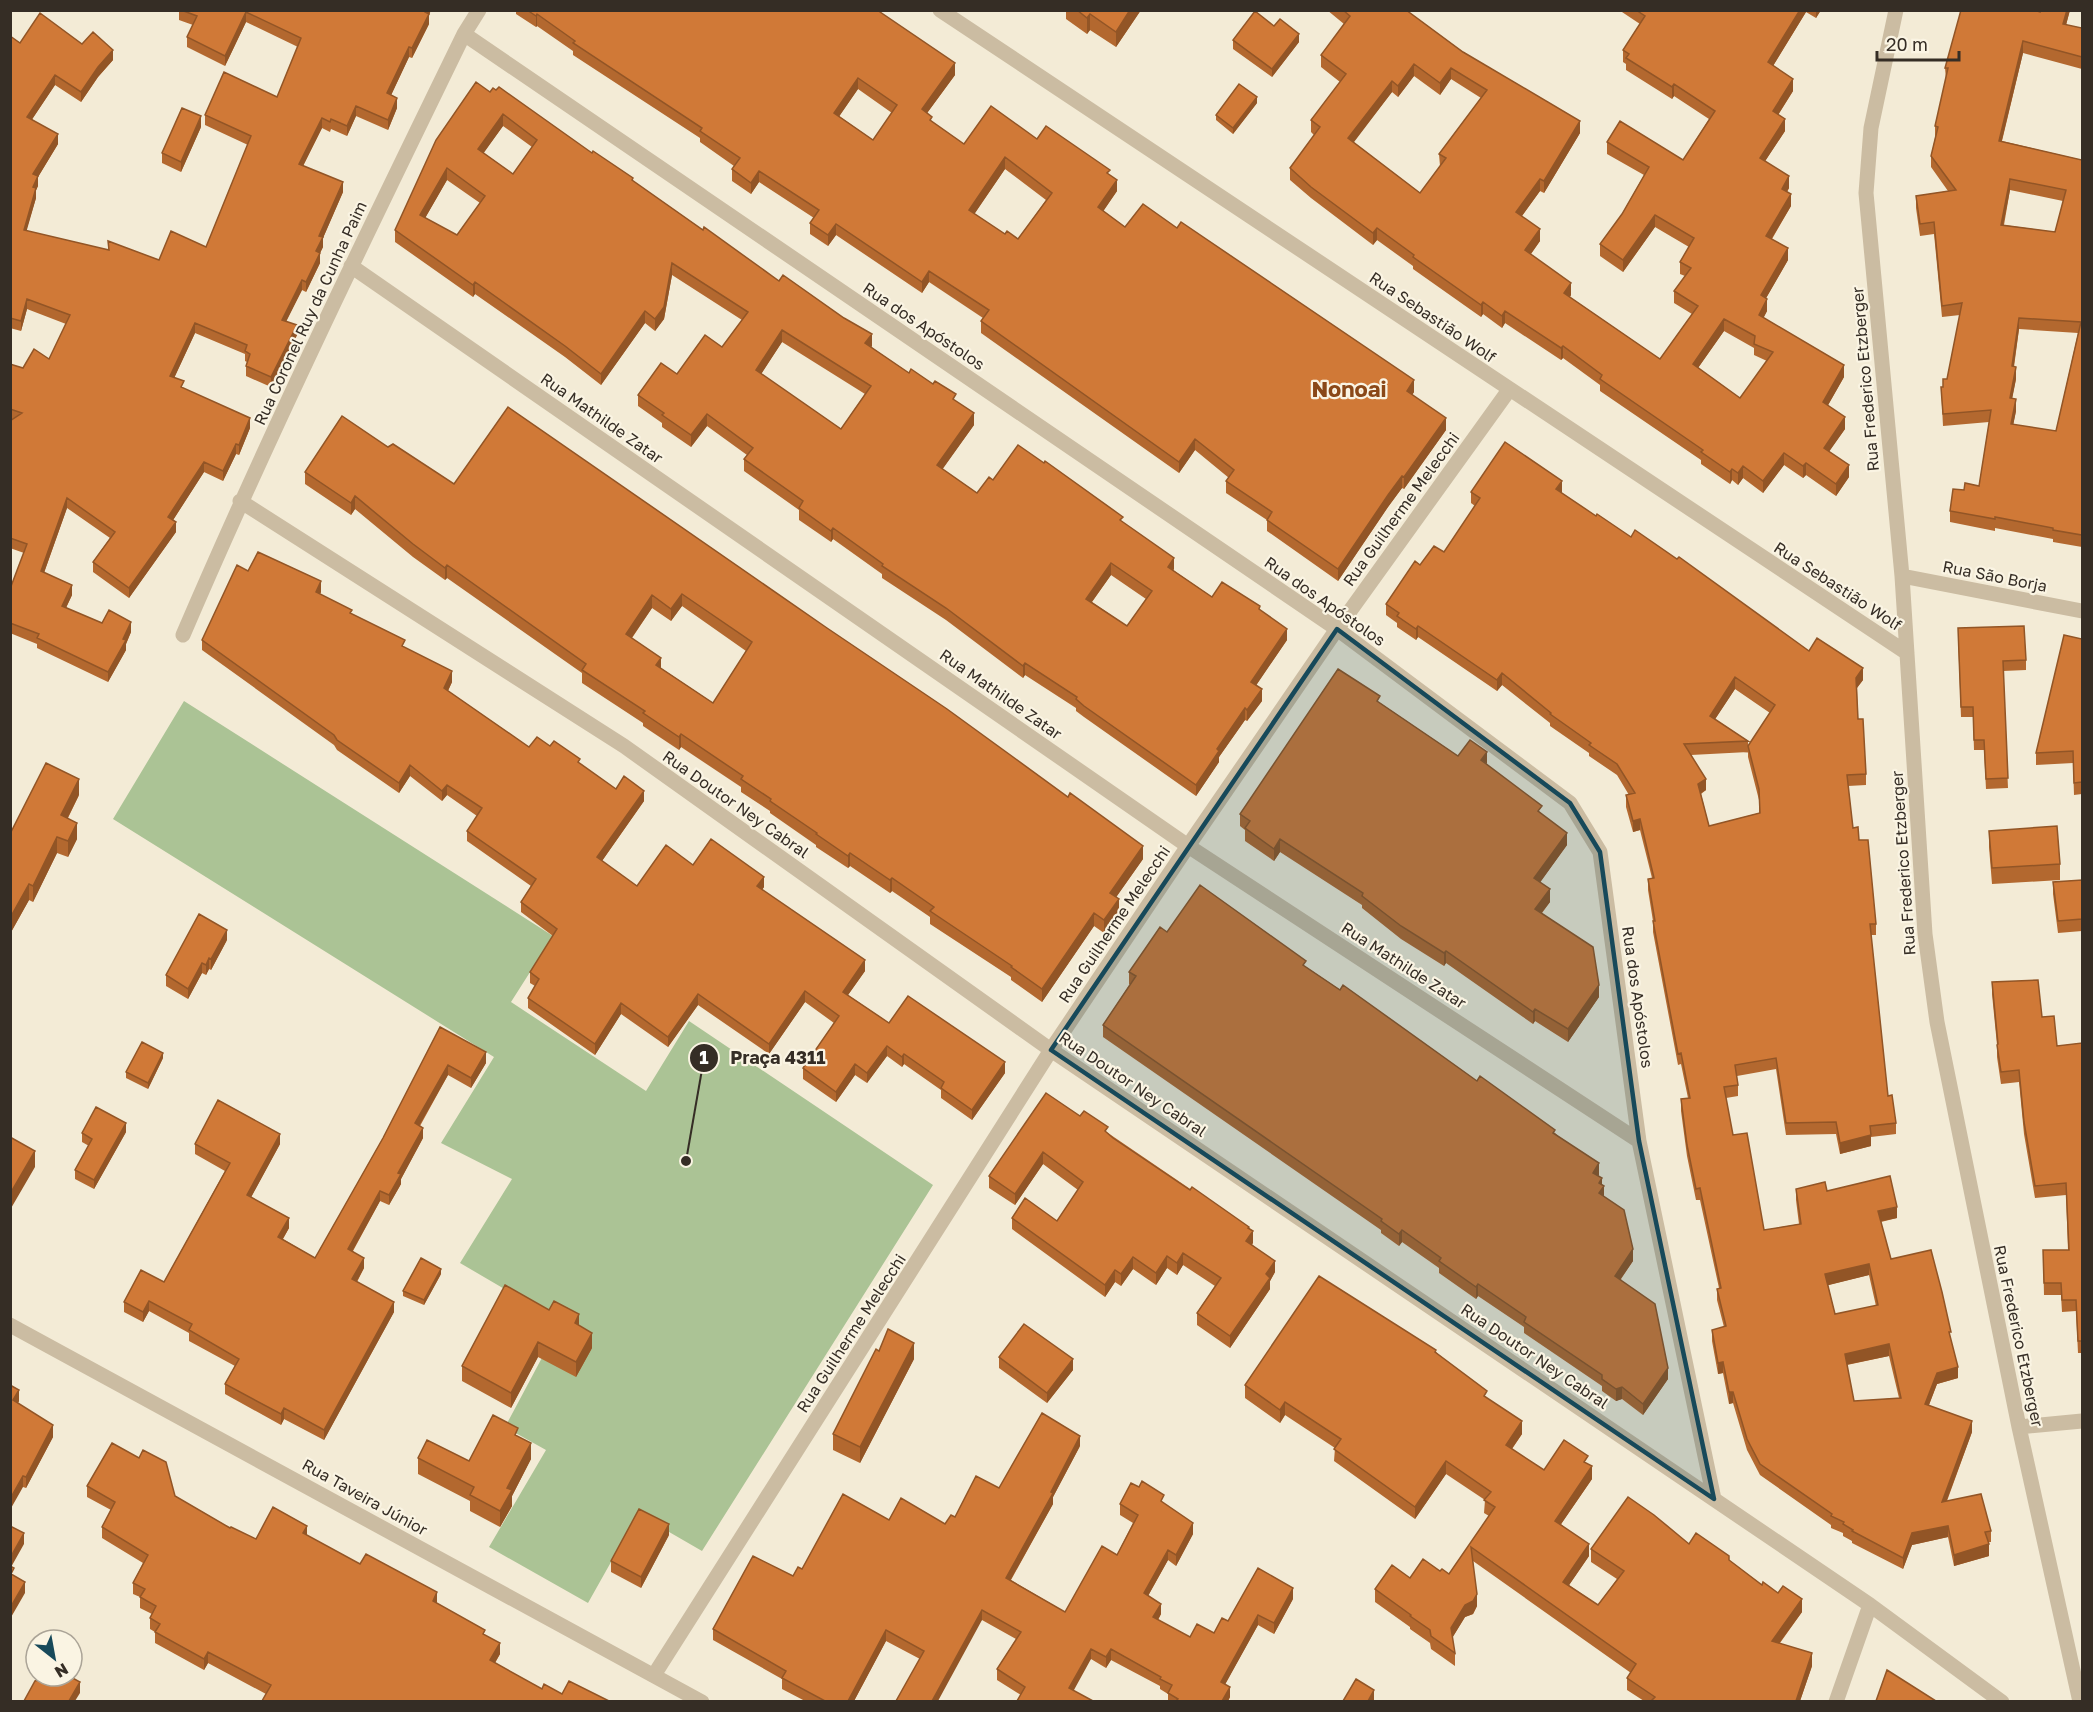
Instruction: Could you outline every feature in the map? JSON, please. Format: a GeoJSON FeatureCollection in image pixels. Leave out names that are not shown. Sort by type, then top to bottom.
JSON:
{"type":"FeatureCollection","features":[{"type":"Feature","properties":{"kind":"street","name":"Rua Coronel Ruy da Cunha Paim"},"geometry":{"type":"LineString","coordinates":[[183,635],[240,501],[351,266],[464,34],[479,10]]}},
{"type":"Feature","properties":{"kind":"street","name":"Rua Sebastião Wolf"},"geometry":{"type":"LineString","coordinates":[[940,10],[1906,653]]}},
{"type":"Feature","properties":{"kind":"street","name":"Rua Frederico Etzberger"},"geometry":{"type":"LineString","coordinates":[[1896,10],[1871,128],[1866,193],[1902,576],[1925,934],[1937,1022],[2019,1426],[2080,1701]]}},
{"type":"Feature","properties":{"kind":"street","name":"Rua dos Apóstolos"},"geometry":{"type":"LineString","coordinates":[[464,34],[1337,629],[1570,803],[1600,852],[1639,1141],[1714,1499]]}},
{"type":"Feature","properties":{"kind":"street","name":"Rua Mathilde Zatar"},"geometry":{"type":"LineString","coordinates":[[351,266],[1188,846],[1639,1141]]}},
{"type":"Feature","properties":{"kind":"street","name":"Rua Guilherme Melecchi"},"geometry":{"type":"LineString","coordinates":[[654,1675],[1051,1050],[1337,629],[1509,390]]}},
{"type":"Feature","properties":{"kind":"street","name":"Rua Doutor Ney Cabral"},"geometry":{"type":"LineString","coordinates":[[240,501],[624,746],[1051,1050],[1870,1605],[2002,1701]]}},
{"type":"Feature","properties":{"kind":"street","name":"Rua São Borja"},"geometry":{"type":"LineString","coordinates":[[1902,576],[2082,611]]}},
{"type":"Feature","properties":{"kind":"street","name":"Rua Taveira Júnior"},"geometry":{"type":"LineString","coordinates":[[10,1325],[702,1701]]}},
{"type":"Feature","properties":{"kind":"street"},"geometry":{"type":"LineString","coordinates":[[2019,1426],[2082,1421]]}},
{"type":"Feature","properties":{"kind":"street"},"geometry":{"type":"LineString","coordinates":[[1836,1701],[1870,1605]]}},
{"type":"Feature","properties":{"kind":"highlighted area"},"geometry":{"type":"Polygon","coordinates":[[[1337,629],[1570,803],[1600,852],[1639,1141],[1714,1499],[1051,1050],[1337,629]]]}},
{"type":"Feature","properties":{"kind":"green space"},"geometry":{"type":"Polygon","coordinates":[[[184,701],[553,936],[511,1002],[646,1091],[689,1021],[933,1185],[702,1551],[638,1514],[588,1603],[489,1547],[546,1450],[505,1427],[561,1322],[460,1263],[512,1179],[441,1143],[494,1057],[113,819],[184,701]]]}},
{"type":"Feature","properties":{"kind":"building"},"geometry":{"type":"Polygon","coordinates":[[[181,10],[426,10],[425,12],[429,14],[412,48],[409,47],[387,93],[397,98],[388,120],[356,106],[347,126],[322,118],[299,164],[343,182],[319,236],[323,237],[316,251],[320,253],[306,282],[302,280],[282,320],[297,325],[271,377],[246,366],[250,354],[245,351],[247,345],[195,323],[170,376],[184,381],[181,387],[250,418],[239,445],[236,444],[223,471],[204,462],[168,517],[176,522],[129,588],[93,562],[115,532],[67,498],[41,571],[72,585],[62,606],[102,623],[109,610],[131,622],[123,639],[126,640],[108,672],[37,638],[39,634],[10,623],[10,589],[27,544],[10,538],[10,421],[22,413],[10,409],[10,364],[23,368],[34,349],[49,359],[70,315],[27,299],[21,321],[10,318],[10,36],[20,43],[40,13],[82,44],[93,32],[113,50],[81,92],[55,75],[27,117],[58,134],[33,174],[38,176],[33,187],[36,188],[24,230],[109,250],[108,241],[159,260],[171,231],[206,247],[251,136],[205,115],[224,72],[277,97],[301,38],[246,12],[225,56],[187,37],[197,16],[181,10]]]}},
{"type":"Feature","properties":{"kind":"building"},"geometry":{"type":"Polygon","coordinates":[[[527,10],[877,10],[955,63],[922,109],[932,117],[930,120],[964,144],[991,106],[1037,139],[1046,126],[1110,170],[1107,173],[1117,180],[1098,207],[1125,227],[1143,204],[1177,228],[1181,222],[1414,380],[1407,391],[1446,418],[1404,477],[1402,476],[1388,495],[1338,569],[1267,520],[1272,512],[1226,481],[1234,470],[1195,439],[1179,462],[981,321],[989,310],[929,271],[922,282],[836,224],[828,235],[810,223],[819,210],[759,171],[751,183],[732,169],[740,158],[700,131],[702,128],[573,43],[575,41],[537,14],[536,16],[527,10]],[[858,78],[834,113],[873,140],[897,105],[858,78]],[[1005,157],[969,210],[1005,234],[1007,231],[1018,239],[1052,193],[1005,157]]]}},
{"type":"Feature","properties":{"kind":"building"},"geometry":{"type":"Polygon","coordinates":[[[1077,10],[1130,10],[1116,32],[1090,14],[1087,18],[1077,10]]]}},
{"type":"Feature","properties":{"kind":"building"},"geometry":{"type":"Polygon","coordinates":[[[1343,10],[1406,10],[1463,52],[1580,121],[1544,181],[1540,179],[1516,212],[1540,229],[1525,250],[1571,283],[1564,293],[1660,359],[1698,306],[1674,291],[1691,268],[1680,262],[1694,238],[1655,215],[1623,260],[1600,244],[1622,214],[1649,167],[1607,142],[1620,121],[1683,160],[1715,111],[1674,84],[1672,87],[1626,58],[1629,54],[1623,50],[1645,16],[1636,10],[1800,10],[1768,62],[1793,79],[1773,111],[1785,119],[1760,158],[1789,176],[1782,189],[1791,194],[1766,236],[1788,248],[1761,295],[1767,299],[1759,315],[1844,365],[1823,402],[1845,417],[1824,448],[1849,465],[1836,484],[1806,463],[1803,466],[1784,453],[1763,481],[1743,466],[1738,473],[1732,469],[1730,472],[1701,452],[1703,450],[1600,379],[1602,375],[1563,346],[1561,348],[1505,311],[1502,316],[1483,302],[1481,305],[1413,257],[1414,255],[1377,228],[1373,233],[1311,187],[1290,168],[1320,127],[1311,120],[1346,74],[1321,55],[1350,16],[1343,10]],[[1414,64],[1398,86],[1392,81],[1348,138],[1420,193],[1446,158],[1439,154],[1487,90],[1451,68],[1440,83],[1414,64]],[[1724,319],[1693,364],[1740,398],[1773,352],[1754,344],[1755,336],[1724,319]]]}},
{"type":"Feature","properties":{"kind":"building"},"geometry":{"type":"Polygon","coordinates":[[[1961,10],[2034,10],[2040,12],[2040,10],[2067,10],[2063,24],[2082,28],[2082,57],[2023,41],[1999,141],[2082,160],[2082,535],[1995,517],[1995,519],[1950,511],[1953,489],[1964,490],[1965,483],[1979,486],[1991,410],[1943,414],[1941,387],[1943,387],[1943,379],[1947,379],[1962,303],[1942,306],[1934,222],[1920,224],[1916,196],[1956,190],[1931,156],[1948,68],[1945,68],[1961,10]],[[2010,179],[2001,225],[2055,232],[2066,190],[2010,179]],[[2019,318],[2012,366],[2016,367],[2010,398],[2016,399],[2011,424],[2056,431],[2081,322],[2019,318]]]}},
{"type":"Feature","properties":{"kind":"building"},"geometry":{"type":"Polygon","coordinates":[[[1255,11],[1274,26],[1280,19],[1299,34],[1272,69],[1233,40],[1255,11]]]}},
{"type":"Feature","properties":{"kind":"building"},"geometry":{"type":"Polygon","coordinates":[[[476,82],[490,92],[493,88],[496,90],[499,87],[779,281],[783,275],[844,318],[872,334],[865,343],[909,373],[911,369],[933,384],[935,381],[956,394],[953,399],[974,413],[937,465],[977,493],[989,477],[993,480],[1018,445],[1044,463],[1045,461],[1123,517],[1120,520],[1174,558],[1168,567],[1212,597],[1222,582],[1260,606],[1259,609],[1287,629],[1251,682],[1262,689],[1247,710],[1245,708],[1196,785],[1084,706],[1076,699],[1077,697],[1025,663],[1023,666],[946,608],[882,566],[883,564],[833,528],[831,531],[799,508],[803,501],[744,459],[753,448],[707,414],[691,435],[638,395],[661,363],[677,374],[705,335],[722,347],[748,312],[672,263],[664,307],[655,319],[645,311],[601,374],[475,282],[473,285],[395,230],[436,140],[476,82]],[[503,114],[478,149],[513,174],[537,140],[503,114]],[[447,168],[420,215],[457,235],[485,196],[447,168]],[[782,330],[756,370],[841,429],[871,386],[782,330]],[[1111,563],[1086,599],[1127,626],[1152,591],[1111,563]]]}},
{"type":"Feature","properties":{"kind":"building"},"geometry":{"type":"Polygon","coordinates":[[[1239,84],[1257,97],[1233,128],[1216,115],[1239,84]]]}},
{"type":"Feature","properties":{"kind":"building"},"geometry":{"type":"Polygon","coordinates":[[[182,108],[201,116],[181,162],[162,153],[182,108]]]}},
{"type":"Feature","properties":{"kind":"building"},"geometry":{"type":"Polygon","coordinates":[[[508,407],[947,709],[1068,797],[1070,793],[1143,846],[1110,893],[1119,899],[1104,920],[1094,913],[1042,989],[930,911],[934,907],[850,853],[848,856],[741,779],[743,776],[681,734],[679,737],[643,713],[645,711],[582,670],[586,664],[447,565],[445,568],[355,496],[351,503],[305,472],[342,416],[388,447],[393,444],[454,484],[508,407]],[[682,594],[671,609],[652,595],[626,634],[661,658],[656,665],[713,703],[752,642],[682,594]]]}},
{"type":"Feature","properties":{"kind":"building"},"geometry":{"type":"Polygon","coordinates":[[[1505,442],[1562,481],[1556,489],[1631,537],[1635,530],[1677,559],[1679,557],[1809,651],[1817,638],[1863,668],[1856,678],[1858,719],[1863,719],[1866,774],[1847,775],[1853,828],[1858,827],[1859,840],[1868,840],[1876,924],[1870,924],[1888,1096],[1892,1095],[1896,1123],[1870,1126],[1871,1135],[1840,1143],[1836,1122],[1786,1123],[1776,1058],[1735,1065],[1738,1085],[1724,1087],[1733,1135],[1747,1133],[1764,1230],[1801,1224],[1796,1189],[1825,1182],[1827,1191],[1890,1176],[1897,1207],[1878,1211],[1891,1259],[1931,1250],[1958,1367],[1937,1373],[1925,1404],[1972,1421],[1942,1502],[1981,1494],[1991,1531],[1985,1532],[1989,1544],[1954,1555],[1948,1526],[1912,1533],[1903,1558],[1852,1531],[1843,1524],[1844,1522],[1831,1516],[1832,1514],[1760,1464],[1747,1439],[1733,1392],[1729,1392],[1723,1362],[1718,1363],[1712,1330],[1726,1326],[1717,1289],[1721,1288],[1700,1188],[1696,1189],[1687,1145],[1681,1099],[1690,1098],[1681,1053],[1678,1054],[1653,921],[1655,921],[1648,879],[1654,878],[1640,819],[1633,821],[1626,795],[1635,793],[1617,764],[1589,745],[1591,743],[1550,714],[1502,673],[1497,680],[1418,626],[1416,629],[1397,616],[1399,613],[1386,604],[1415,561],[1420,565],[1434,546],[1444,552],[1480,498],[1471,492],[1505,442]],[[1735,677],[1710,716],[1748,741],[1684,744],[1706,779],[1698,784],[1709,826],[1760,813],[1759,789],[1748,746],[1775,705],[1735,677]],[[1869,1264],[1825,1274],[1835,1314],[1878,1305],[1869,1264]],[[1889,1344],[1845,1354],[1854,1401],[1901,1398],[1889,1344]]]}},
{"type":"Feature","properties":{"kind":"building"},"geometry":{"type":"Polygon","coordinates":[[[258,552],[321,581],[316,592],[352,610],[350,613],[405,640],[402,646],[452,671],[444,688],[529,747],[537,737],[550,746],[554,741],[580,759],[578,762],[616,789],[624,776],[644,791],[597,857],[637,886],[666,845],[693,865],[711,839],[764,877],[757,886],[865,960],[843,992],[889,1023],[908,996],[1005,1062],[972,1110],[941,1088],[944,1082],[904,1054],[902,1057],[887,1046],[867,1073],[855,1064],[836,1092],[803,1068],[839,1016],[805,991],[769,1044],[698,994],[668,1037],[621,1003],[595,1044],[528,998],[539,979],[530,972],[557,929],[521,902],[536,879],[467,831],[482,808],[447,785],[442,791],[410,765],[399,783],[202,640],[237,565],[248,571],[258,552]]]}},
{"type":"Feature","properties":{"kind":"building"},"geometry":{"type":"Polygon","coordinates":[[[2024,626],[2026,660],[2003,661],[2008,778],[1986,779],[1984,740],[1974,740],[1973,707],[1961,707],[1958,628],[2024,626]]]}},
{"type":"Feature","properties":{"kind":"building"},"geometry":{"type":"Polygon","coordinates":[[[2064,635],[2082,639],[2082,782],[2074,783],[2073,751],[2036,753],[2064,635]]]}},
{"type":"Feature","properties":{"kind":"building"},"geometry":{"type":"Polygon","coordinates":[[[1338,669],[1380,696],[1377,701],[1458,756],[1470,740],[1487,752],[1481,760],[1542,806],[1538,811],[1567,833],[1534,878],[1550,889],[1535,909],[1593,947],[1599,985],[1568,1029],[1535,1009],[1533,1012],[1446,951],[1444,953],[1401,926],[1362,896],[1363,893],[1280,839],[1274,849],[1245,828],[1250,821],[1240,814],[1338,669]]]}},
{"type":"Feature","properties":{"kind":"building"},"geometry":{"type":"Polygon","coordinates":[[[46,763],[79,779],[61,815],[77,823],[68,841],[57,837],[33,886],[29,884],[10,918],[10,834],[46,763]]]}},
{"type":"Feature","properties":{"kind":"building"},"geometry":{"type":"Polygon","coordinates":[[[2057,826],[2060,864],[1992,868],[1989,831],[2057,826]]]}},
{"type":"Feature","properties":{"kind":"building"},"geometry":{"type":"Polygon","coordinates":[[[2082,880],[2082,919],[2058,921],[2053,882],[2082,880]]]}},
{"type":"Feature","properties":{"kind":"building"},"geometry":{"type":"Polygon","coordinates":[[[1200,885],[1306,961],[1303,965],[1340,990],[1343,985],[1477,1081],[1480,1076],[1555,1130],[1553,1133],[1599,1163],[1593,1173],[1602,1178],[1599,1183],[1604,1186],[1599,1193],[1624,1210],[1633,1249],[1615,1276],[1655,1304],[1668,1368],[1643,1404],[1622,1387],[1616,1389],[1602,1379],[1602,1375],[1524,1322],[1526,1317],[1478,1284],[1476,1287],[1439,1261],[1441,1258],[1402,1230],[1399,1234],[1381,1221],[1382,1219],[1103,1025],[1136,976],[1129,972],[1160,927],[1167,932],[1200,885]]]}},
{"type":"Feature","properties":{"kind":"building"},"geometry":{"type":"Polygon","coordinates":[[[199,914],[227,930],[211,959],[209,958],[206,965],[202,963],[188,989],[166,975],[199,914]]]}},
{"type":"Feature","properties":{"kind":"building"},"geometry":{"type":"Polygon","coordinates":[[[2038,980],[2042,1017],[2054,1016],[2057,1046],[2082,1043],[2082,1341],[2078,1341],[2076,1300],[2062,1300],[2061,1283],[2044,1283],[2043,1250],[2069,1250],[2066,1183],[2035,1186],[2024,1122],[2019,1070],[2001,1072],[1997,1045],[1992,982],[2038,980]]]}},
{"type":"Feature","properties":{"kind":"building"},"geometry":{"type":"Polygon","coordinates":[[[440,1027],[486,1052],[471,1078],[448,1065],[415,1123],[423,1128],[398,1173],[401,1174],[389,1195],[380,1191],[348,1249],[364,1258],[352,1279],[394,1302],[324,1430],[284,1408],[281,1414],[225,1384],[239,1359],[189,1330],[192,1324],[149,1301],[143,1312],[124,1302],[141,1270],[164,1282],[230,1163],[195,1144],[218,1100],[280,1134],[247,1195],[289,1218],[278,1237],[315,1258],[383,1138],[440,1027]]]}},
{"type":"Feature","properties":{"kind":"building"},"geometry":{"type":"Polygon","coordinates":[[[142,1042],[163,1053],[148,1083],[126,1072],[142,1042]]]}},
{"type":"Feature","properties":{"kind":"building"},"geometry":{"type":"Polygon","coordinates":[[[1046,1093],[1080,1116],[1084,1111],[1108,1127],[1105,1131],[1113,1138],[1190,1190],[1192,1187],[1253,1231],[1246,1241],[1275,1261],[1266,1274],[1270,1278],[1230,1336],[1197,1313],[1221,1278],[1183,1253],[1177,1263],[1167,1256],[1156,1273],[1133,1257],[1121,1274],[1115,1270],[1105,1285],[1012,1218],[1025,1198],[1057,1221],[1083,1182],[1043,1152],[1015,1194],[989,1176],[1046,1093]]]}},
{"type":"Feature","properties":{"kind":"building"},"geometry":{"type":"Polygon","coordinates":[[[96,1107],[126,1123],[94,1180],[75,1170],[92,1139],[82,1133],[96,1107]]]}},
{"type":"Feature","properties":{"kind":"building"},"geometry":{"type":"Polygon","coordinates":[[[10,1137],[35,1151],[10,1194],[10,1137]]]}},
{"type":"Feature","properties":{"kind":"building"},"geometry":{"type":"Polygon","coordinates":[[[421,1258],[441,1269],[424,1300],[403,1291],[421,1258]]]}},
{"type":"Feature","properties":{"kind":"building"},"geometry":{"type":"Polygon","coordinates":[[[1319,1276],[1436,1350],[1435,1352],[1487,1391],[1484,1396],[1522,1421],[1506,1445],[1544,1470],[1564,1440],[1588,1456],[1584,1462],[1592,1466],[1555,1521],[1589,1544],[1563,1582],[1598,1605],[1624,1571],[1591,1549],[1628,1497],[1689,1544],[1696,1533],[1729,1556],[1729,1560],[1762,1585],[1763,1582],[1778,1593],[1783,1586],[1802,1599],[1772,1641],[1812,1653],[1796,1701],[1651,1701],[1655,1697],[1627,1678],[1636,1664],[1471,1547],[1477,1594],[1473,1601],[1465,1605],[1451,1628],[1455,1653],[1431,1636],[1430,1630],[1375,1589],[1392,1565],[1410,1578],[1423,1559],[1440,1571],[1442,1569],[1449,1574],[1495,1507],[1484,1500],[1491,1492],[1446,1461],[1415,1507],[1334,1449],[1341,1439],[1285,1402],[1280,1410],[1245,1385],[1319,1276]]]}},
{"type":"Feature","properties":{"kind":"building"},"geometry":{"type":"Polygon","coordinates":[[[505,1285],[549,1310],[554,1301],[579,1314],[575,1323],[592,1333],[576,1362],[538,1342],[511,1393],[462,1366],[505,1285]]]}},
{"type":"Feature","properties":{"kind":"building"},"geometry":{"type":"Polygon","coordinates":[[[1024,1324],[1073,1359],[1047,1393],[999,1357],[1024,1324]]]}},
{"type":"Feature","properties":{"kind":"building"},"geometry":{"type":"Polygon","coordinates":[[[888,1329],[914,1343],[860,1447],[833,1434],[876,1349],[879,1351],[888,1329]]]}},
{"type":"Feature","properties":{"kind":"building"},"geometry":{"type":"Polygon","coordinates":[[[10,1385],[19,1390],[13,1400],[53,1425],[26,1477],[23,1476],[10,1499],[10,1385]]]}},
{"type":"Feature","properties":{"kind":"building"},"geometry":{"type":"Polygon","coordinates":[[[1042,1413],[1080,1436],[1051,1492],[1053,1493],[1006,1578],[1065,1612],[1102,1546],[1117,1555],[1138,1515],[1120,1504],[1131,1483],[1139,1487],[1142,1481],[1164,1495],[1161,1501],[1193,1523],[1176,1555],[1168,1550],[1144,1593],[1161,1604],[1153,1617],[1190,1637],[1197,1624],[1214,1633],[1222,1618],[1228,1621],[1258,1568],[1293,1588],[1274,1623],[1258,1615],[1221,1682],[1230,1687],[1222,1701],[1176,1701],[1178,1699],[1168,1693],[1172,1685],[1160,1679],[1161,1677],[1111,1649],[1106,1657],[1091,1649],[1069,1688],[1093,1701],[1017,1701],[1025,1687],[997,1669],[1021,1632],[982,1610],[932,1701],[896,1701],[924,1651],[886,1630],[848,1701],[825,1701],[782,1678],[786,1671],[713,1629],[753,1556],[793,1576],[798,1567],[802,1569],[843,1494],[889,1520],[901,1498],[945,1524],[951,1515],[955,1517],[976,1476],[999,1488],[1042,1413]]]}},
{"type":"Feature","properties":{"kind":"building"},"geometry":{"type":"Polygon","coordinates":[[[493,1415],[518,1428],[515,1435],[531,1443],[507,1488],[512,1490],[500,1511],[470,1495],[474,1487],[418,1458],[427,1440],[469,1461],[493,1415]]]}},
{"type":"Feature","properties":{"kind":"building"},"geometry":{"type":"Polygon","coordinates":[[[112,1443],[139,1458],[143,1450],[166,1462],[175,1496],[230,1528],[256,1539],[273,1507],[307,1526],[303,1533],[360,1564],[366,1554],[437,1592],[433,1601],[485,1630],[483,1634],[500,1643],[490,1660],[542,1689],[544,1684],[562,1694],[569,1681],[609,1701],[262,1701],[271,1685],[208,1652],[204,1659],[155,1632],[160,1624],[150,1618],[156,1606],[140,1597],[145,1589],[133,1583],[148,1555],[102,1527],[115,1502],[87,1486],[112,1443]]]}},
{"type":"Feature","properties":{"kind":"building"},"geometry":{"type":"Polygon","coordinates":[[[639,1509],[669,1524],[641,1577],[611,1561],[639,1509]]]}},
{"type":"Feature","properties":{"kind":"building"},"geometry":{"type":"Polygon","coordinates":[[[10,1526],[24,1533],[10,1558],[10,1526]]]}},
{"type":"Feature","properties":{"kind":"building"},"geometry":{"type":"Polygon","coordinates":[[[10,1566],[14,1568],[11,1574],[25,1582],[10,1608],[10,1566]]]}},
{"type":"Feature","properties":{"kind":"building"},"geometry":{"type":"Polygon","coordinates":[[[1887,1670],[1936,1701],[1876,1701],[1887,1670]]]}},
{"type":"Feature","properties":{"kind":"building"},"geometry":{"type":"Polygon","coordinates":[[[1356,1679],[1374,1690],[1368,1701],[1343,1701],[1356,1679]]]}},
{"type":"Feature","properties":{"kind":"building"},"geometry":{"type":"Polygon","coordinates":[[[31,1688],[77,1688],[69,1701],[24,1701],[31,1688]]]}},
{"type":"Feature","properties":{"kind":"place","name":"Praça 4311"},"geometry":{"type":"Point","coordinates":[686,1161]}},
{"type":"Feature","properties":{"kind":"district","name":"Nonoai"},"geometry":{"type":"Point","coordinates":[1349,389]}}]}
